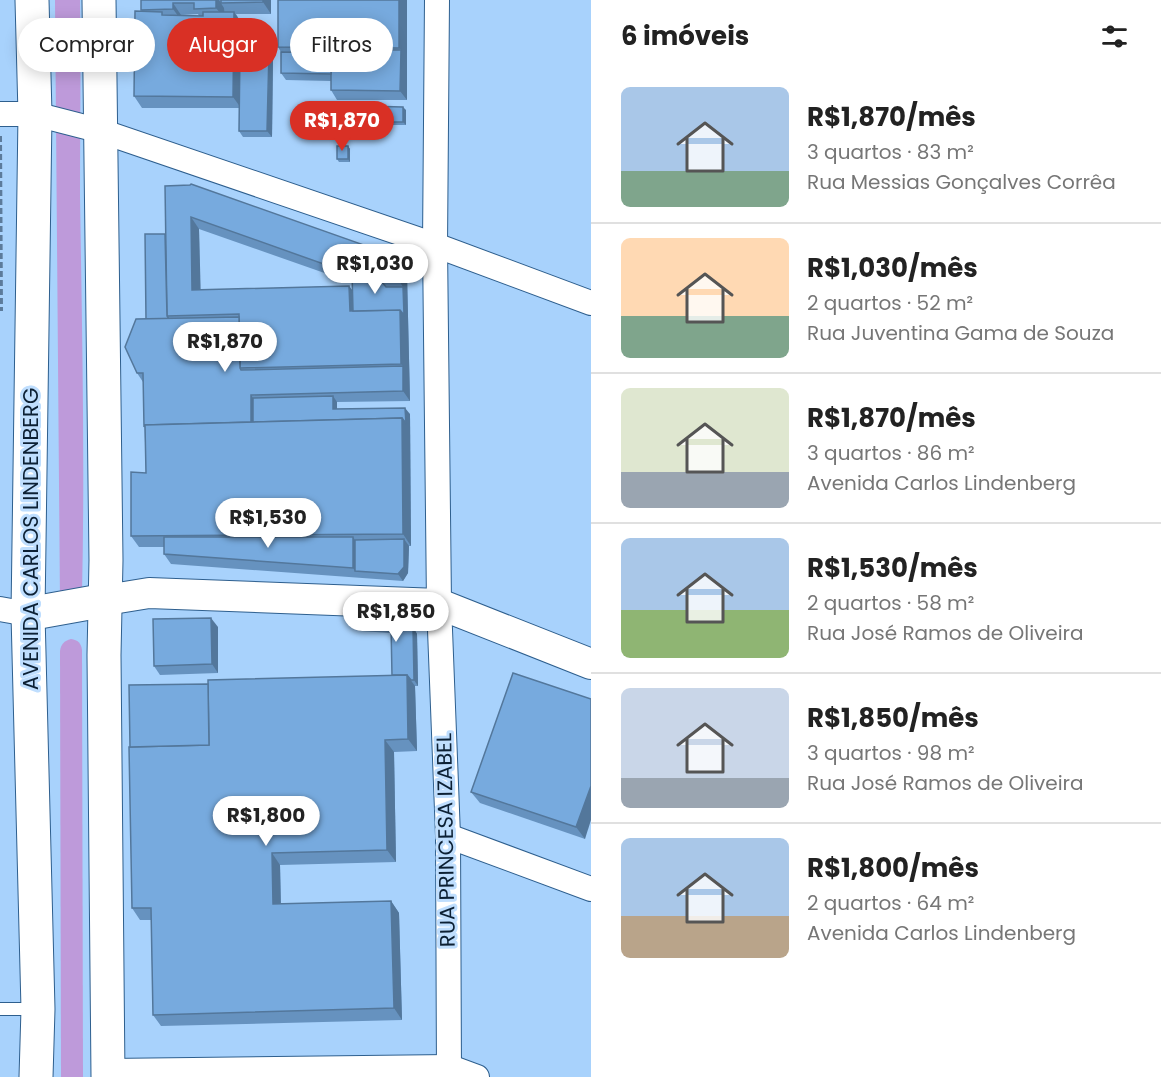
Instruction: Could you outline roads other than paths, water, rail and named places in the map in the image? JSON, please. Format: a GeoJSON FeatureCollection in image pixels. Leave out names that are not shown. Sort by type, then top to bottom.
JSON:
{"type":"FeatureCollection","features":[{"type":"Feature","properties":{"kind":"main road","name":"AVENIDA CARLOS LINDENBERG"},"geometry":{"type":"LineString","coordinates":[[33,0],[35,114],[14,612],[38,1009],[36,1077]]}},
{"type":"Feature","properties":{"kind":"main road"},"geometry":{"type":"LineString","coordinates":[[99,0],[106,600],[104,667],[108,1074]]}},
{"type":"Feature","properties":{"kind":"main road"},"geometry":{"type":"LineString","coordinates":[[14,612],[106,600]]}},
{"type":"Feature","properties":{"kind":"street","name":"RUA PRINCESA IZABEL"},"geometry":{"type":"LineString","coordinates":[[437,0],[435,245],[439,604],[448,836],[449,1072]]}},
{"type":"Feature","properties":{"kind":"street"},"geometry":{"type":"LineString","coordinates":[[0,114],[35,114],[101,131],[435,245],[591,303]]}},
{"type":"Feature","properties":{"kind":"street"},"geometry":{"type":"LineString","coordinates":[[106,600],[149,593],[439,604],[589,657]]}},
{"type":"Feature","properties":{"kind":"street"},"geometry":{"type":"LineString","coordinates":[[448,836],[591,890]]}},
{"type":"Feature","properties":{"kind":"street"},"geometry":{"type":"LineString","coordinates":[[108,1074],[449,1072],[477,1077]]}},
{"type":"Feature","properties":{"kind":"lane"},"geometry":{"type":"LineString","coordinates":[[0,1009],[38,1009]]}}]}
